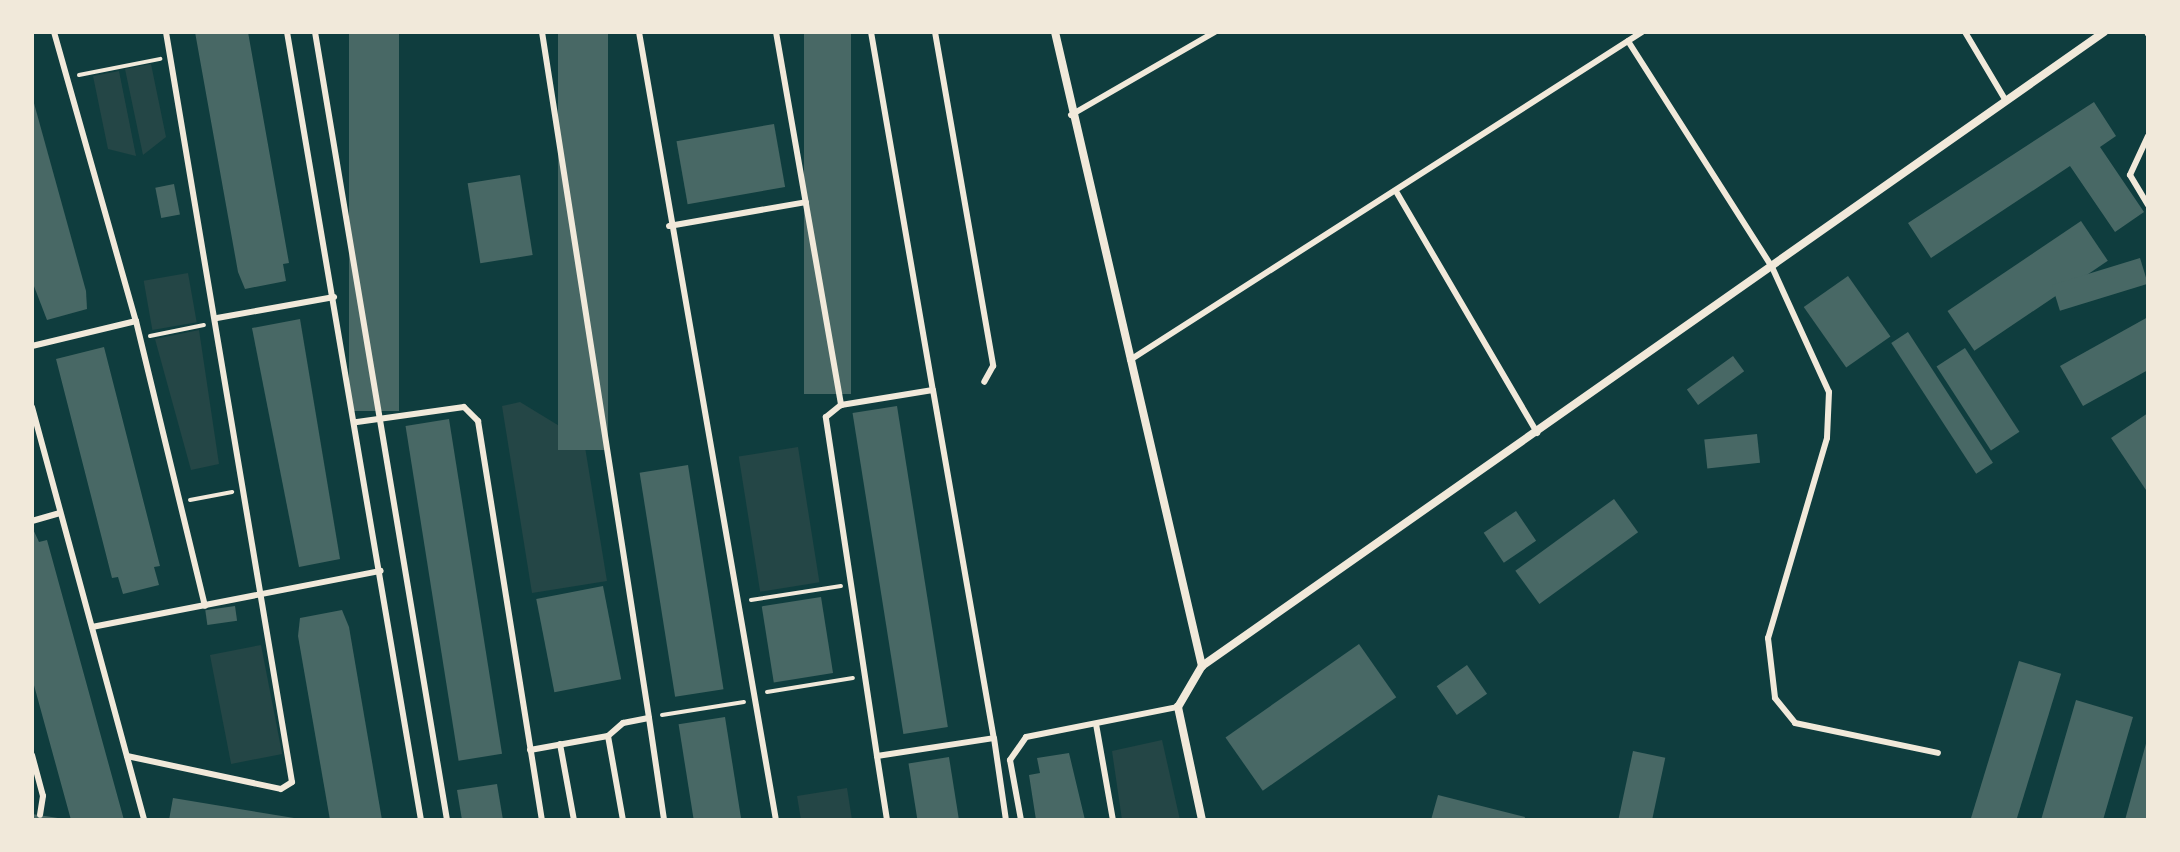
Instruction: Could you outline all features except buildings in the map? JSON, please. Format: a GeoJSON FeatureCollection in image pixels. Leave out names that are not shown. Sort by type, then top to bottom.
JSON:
{"type":"FeatureCollection","features":[{"type":"Feature","properties":{"kind":"street"},"geometry":{"type":"LineString","coordinates":[[1055,32],[1071,115],[1202,666]]}},
{"type":"Feature","properties":{"kind":"street"},"geometry":{"type":"LineString","coordinates":[[1202,820],[1178,707],[1202,666],[2104,32]]}},
{"type":"Feature","properties":{"kind":"lane"},"geometry":{"type":"LineString","coordinates":[[54,32],[136,321],[205,606]]}},
{"type":"Feature","properties":{"kind":"lane"},"geometry":{"type":"LineString","coordinates":[[127,756],[281,789],[292,782],[218,320],[166,32]]}},
{"type":"Feature","properties":{"kind":"lane"},"geometry":{"type":"LineString","coordinates":[[287,32],[357,422],[421,820]]}},
{"type":"Feature","properties":{"kind":"lane"},"geometry":{"type":"LineString","coordinates":[[315,32],[447,820]]}},
{"type":"Feature","properties":{"kind":"lane"},"geometry":{"type":"LineString","coordinates":[[542,32],[664,820]]}},
{"type":"Feature","properties":{"kind":"lane"},"geometry":{"type":"LineString","coordinates":[[639,32],[669,226],[776,820]]}},
{"type":"Feature","properties":{"kind":"lane"},"geometry":{"type":"LineString","coordinates":[[776,32],[841,405]]}},
{"type":"Feature","properties":{"kind":"lane"},"geometry":{"type":"LineString","coordinates":[[871,32],[1006,820]]}},
{"type":"Feature","properties":{"kind":"lane"},"geometry":{"type":"LineString","coordinates":[[935,32],[993,366],[984,382]]}},
{"type":"Feature","properties":{"kind":"lane"},"geometry":{"type":"LineString","coordinates":[[1071,115],[1215,32]]}},
{"type":"Feature","properties":{"kind":"lane"},"geometry":{"type":"LineString","coordinates":[[1130,360],[1397,193],[1642,32]]}},
{"type":"Feature","properties":{"kind":"lane"},"geometry":{"type":"LineString","coordinates":[[1965,32],[2006,101]]}},
{"type":"Feature","properties":{"kind":"lane"},"geometry":{"type":"LineString","coordinates":[[1628,41],[1772,267],[1829,392],[1827,438],[1768,638],[1775,698],[1795,723],[1938,753]]}},
{"type":"Feature","properties":{"kind":"lane"},"geometry":{"type":"LineString","coordinates":[[2148,136],[2130,175],[2148,205]]}},
{"type":"Feature","properties":{"kind":"lane"},"geometry":{"type":"LineString","coordinates":[[1397,193],[1537,433]]}},
{"type":"Feature","properties":{"kind":"lane"},"geometry":{"type":"LineString","coordinates":[[669,226],[806,202]]}},
{"type":"Feature","properties":{"kind":"lane"},"geometry":{"type":"LineString","coordinates":[[218,320],[334,297]]}},
{"type":"Feature","properties":{"kind":"lane"},"geometry":{"type":"LineString","coordinates":[[32,346],[136,321]]}},
{"type":"Feature","properties":{"kind":"lane"},"geometry":{"type":"LineString","coordinates":[[887,820],[826,425],[841,405],[933,390]]}},
{"type":"Feature","properties":{"kind":"lane"},"geometry":{"type":"LineString","coordinates":[[32,407],[144,820]]}},
{"type":"Feature","properties":{"kind":"lane"},"geometry":{"type":"LineString","coordinates":[[357,422],[464,407],[478,421],[542,820]]}},
{"type":"Feature","properties":{"kind":"lane"},"geometry":{"type":"LineString","coordinates":[[32,521],[60,513]]}},
{"type":"Feature","properties":{"kind":"lane"},"geometry":{"type":"LineString","coordinates":[[92,627],[381,571]]}},
{"type":"Feature","properties":{"kind":"lane"},"geometry":{"type":"LineString","coordinates":[[1021,820],[1012,753],[1026,737],[1178,707]]}},
{"type":"Feature","properties":{"kind":"lane"},"geometry":{"type":"LineString","coordinates":[[530,750],[608,736],[623,723],[649,718]]}},
{"type":"Feature","properties":{"kind":"lane"},"geometry":{"type":"LineString","coordinates":[[1096,724],[1113,820]]}},
{"type":"Feature","properties":{"kind":"lane"},"geometry":{"type":"LineString","coordinates":[[608,736],[623,820]]}},
{"type":"Feature","properties":{"kind":"lane"},"geometry":{"type":"LineString","coordinates":[[877,756],[994,738]]}},
{"type":"Feature","properties":{"kind":"lane"},"geometry":{"type":"LineString","coordinates":[[560,744],[574,820]]}},
{"type":"Feature","properties":{"kind":"lane"},"geometry":{"type":"LineString","coordinates":[[32,755],[43,796],[40,815]]}},
{"type":"Feature","properties":{"kind":"path"},"geometry":{"type":"LineString","coordinates":[[67,78],[170,57]]}},
{"type":"Feature","properties":{"kind":"path"},"geometry":{"type":"LineString","coordinates":[[140,338],[218,320]]}},
{"type":"Feature","properties":{"kind":"path"},"geometry":{"type":"LineString","coordinates":[[180,502],[245,489]]}},
{"type":"Feature","properties":{"kind":"path"},"geometry":{"type":"LineString","coordinates":[[737,602],[851,584]]}},
{"type":"Feature","properties":{"kind":"path"},"geometry":{"type":"LineString","coordinates":[[649,718],[865,676]]}},
{"type":"Feature","properties":{"kind":"shaded area"},"geometry":{"type":"Polygon","coordinates":[[[151,64],[166,137],[143,155],[125,69],[151,64]]]}},
{"type":"Feature","properties":{"kind":"shaded area"},"geometry":{"type":"Polygon","coordinates":[[[119,71],[136,156],[108,149],[93,76],[119,71]]]}},
{"type":"Feature","properties":{"kind":"shaded area"},"geometry":{"type":"Polygon","coordinates":[[[188,273],[197,322],[152,330],[144,281],[188,273]]]}},
{"type":"Feature","properties":{"kind":"shaded area"},"geometry":{"type":"Polygon","coordinates":[[[199,330],[219,464],[191,470],[155,339],[199,330]]]}},
{"type":"Feature","properties":{"kind":"shaded area"},"geometry":{"type":"Polygon","coordinates":[[[520,402],[584,441],[607,581],[532,593],[502,406],[520,402]]]}},
{"type":"Feature","properties":{"kind":"shaded area"},"geometry":{"type":"Polygon","coordinates":[[[798,447],[819,582],[760,592],[739,456],[798,447]]]}},
{"type":"Feature","properties":{"kind":"shaded area"},"geometry":{"type":"Polygon","coordinates":[[[261,645],[282,754],[231,764],[210,655],[261,645]]]}},
{"type":"Feature","properties":{"kind":"shaded area"},"geometry":{"type":"Polygon","coordinates":[[[1162,740],[1180,820],[1122,820],[1112,751],[1162,740]]]}},
{"type":"Feature","properties":{"kind":"shaded area"},"geometry":{"type":"Polygon","coordinates":[[[847,788],[852,820],[801,820],[797,796],[847,788]]]}}]}
